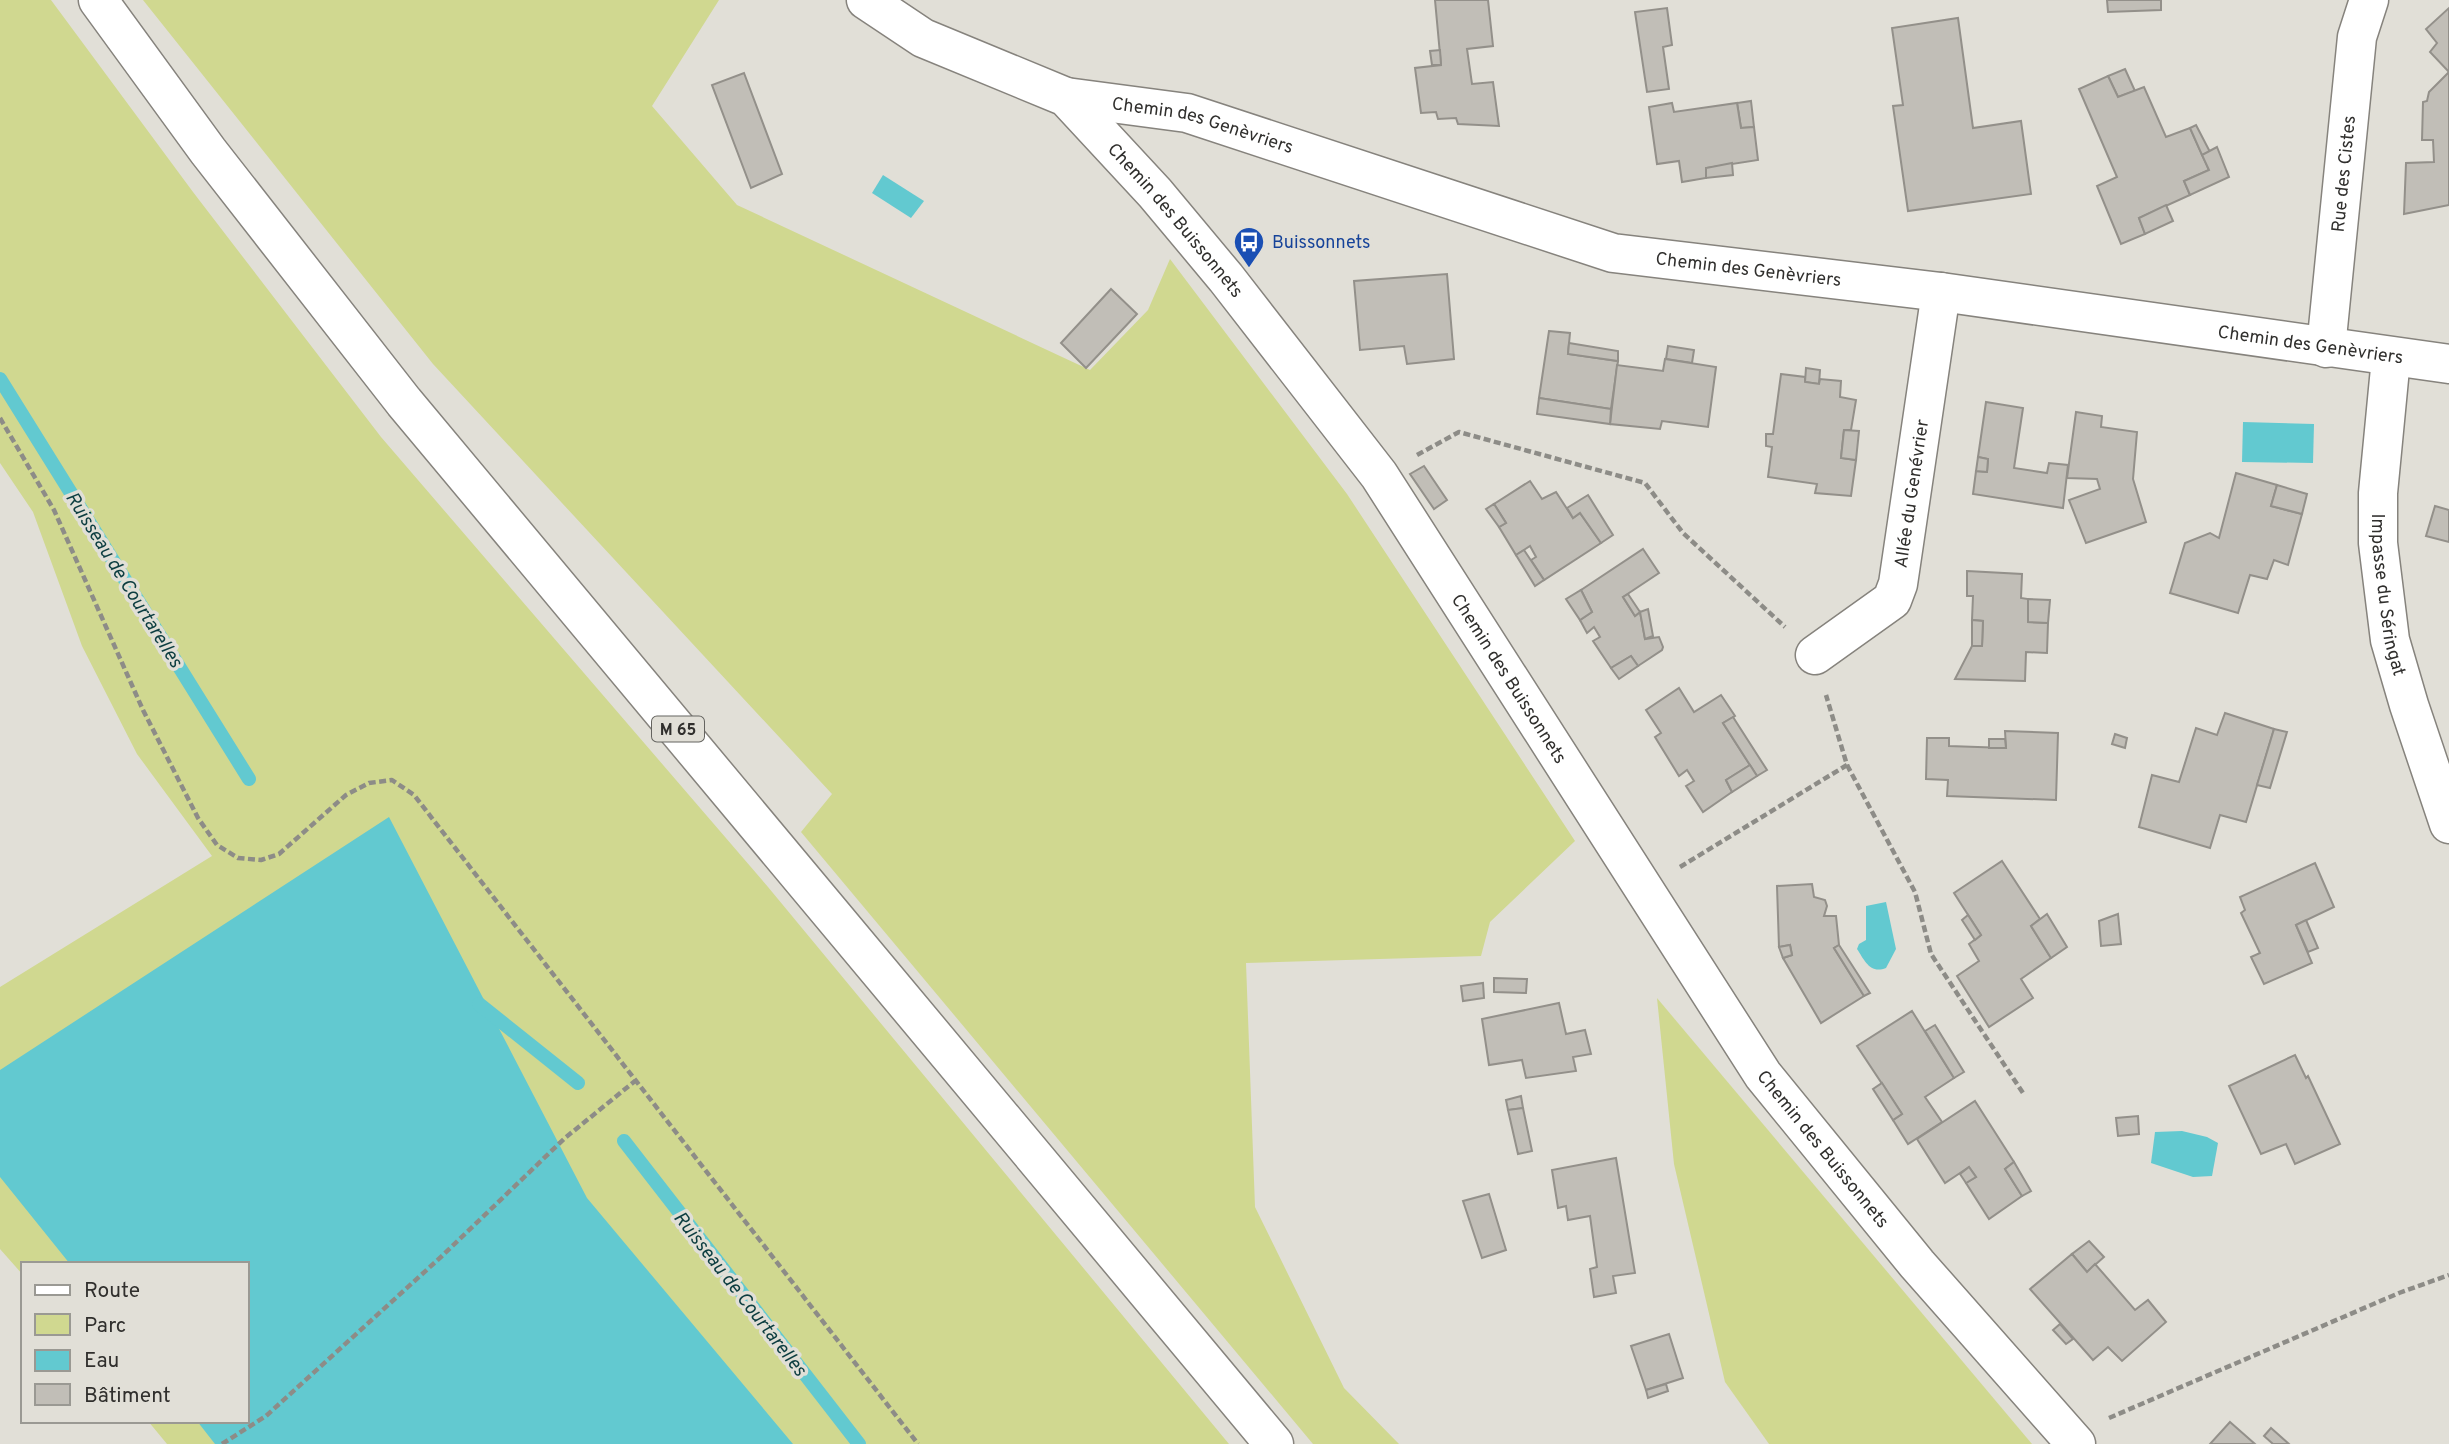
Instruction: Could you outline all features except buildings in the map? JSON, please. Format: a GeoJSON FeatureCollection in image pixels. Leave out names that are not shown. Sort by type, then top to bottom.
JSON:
{"type":"FeatureCollection","features":[{"type":"Feature","properties":{"kind":"street","name":"M 65"},"geometry":{"type":"LineString","coordinates":[[98,0],[208,151],[404,402],[1274,1444]]}},
{"type":"Feature","properties":{"kind":"street","name":"Chemin des Buissonnets"},"geometry":{"type":"LineString","coordinates":[[866,0],[923,38],[1066,97],[1155,193],[1226,278],[1379,475],[1763,1075],[1917,1264],[2073,1439]]}},
{"type":"Feature","properties":{"kind":"street","name":"Rue des Cistes"},"geometry":{"type":"LineString","coordinates":[[2326,348],[2357,37],[2369,0]]}},
{"type":"Feature","properties":{"kind":"street","name":"Chemin des Genèvriers"},"geometry":{"type":"LineString","coordinates":[[1066,97],[1187,113],[1613,253],[1941,292],[2449,365]]}},
{"type":"Feature","properties":{"kind":"street","name":"Allée du Genévrier"},"geometry":{"type":"LineString","coordinates":[[1815,655],[1892,600],[1898,584],[1941,292]]}},
{"type":"Feature","properties":{"kind":"street","name":"Impasse du Séringat"},"geometry":{"type":"LineString","coordinates":[[2391,358],[2378,493],[2378,543],[2388,626],[2409,705],[2449,824]]}},
{"type":"Feature","properties":{"kind":"path"},"geometry":{"type":"LineString","coordinates":[[0,418],[54,510],[143,710],[198,818],[216,845],[238,858],[261,860],[279,854],[346,795],[369,783],[392,780],[414,795],[918,1444]]}},
{"type":"Feature","properties":{"kind":"path"},"geometry":{"type":"LineString","coordinates":[[1379,475],[1459,432],[1645,483],[1682,533],[1815,655],[1847,765],[1915,892],[1931,954],[2023,1093]]}},
{"type":"Feature","properties":{"kind":"path"},"geometry":{"type":"LineString","coordinates":[[1643,890],[1847,765]]}},
{"type":"Feature","properties":{"kind":"path"},"geometry":{"type":"LineString","coordinates":[[222,1444],[266,1416],[442,1256],[565,1138],[635,1081]]}},
{"type":"Feature","properties":{"kind":"path"},"geometry":{"type":"LineString","coordinates":[[2073,1439],[2399,1293],[2449,1275]]}},
{"type":"Feature","properties":{"kind":"green space"},"geometry":{"type":"Polygon","coordinates":[[[0,0],[51,0],[193,192],[381,437],[768,887],[1229,1444],[167,1444],[150,1423],[248,1423],[248,1262],[21,1262],[21,1273],[0,1249],[0,987],[212,856],[137,754],[82,646],[33,512],[0,463],[0,0]]]}},
{"type":"Feature","properties":{"kind":"green space"},"geometry":{"type":"Polygon","coordinates":[[[143,0],[719,0],[652,106],[737,205],[1090,370],[1148,310],[1170,259],[1347,494],[1575,841],[1490,922],[1481,956],[1246,963],[1255,1207],[1344,1388],[1399,1444],[1313,1444],[801,832],[832,794],[433,364],[143,0]]]}},
{"type":"Feature","properties":{"kind":"green space"},"geometry":{"type":"Polygon","coordinates":[[[1657,998],[2032,1444],[1769,1444],[1725,1382],[1674,1164],[1657,998]]]}},
{"type":"Feature","properties":{"kind":"water"},"geometry":{"type":"Polygon","coordinates":[[[883,175],[924,201],[911,218],[872,193],[883,175]]]}},
{"type":"Feature","properties":{"kind":"water"},"geometry":{"type":"Polygon","coordinates":[[[2243,422],[2314,424],[2313,463],[2242,462],[2243,422]]]}},
{"type":"Feature","properties":{"kind":"water"},"geometry":{"type":"Polygon","coordinates":[[[389,817],[587,1198],[793,1444],[215,1444],[199,1423],[248,1423],[248,1262],[68,1262],[0,1177],[0,1070],[389,817]]]}},
{"type":"Feature","properties":{"kind":"water"},"geometry":{"type":"Polygon","coordinates":[[[1886,902],[1896,949],[1886,968],[1876,969],[1868,965],[1857,949],[1859,944],[1866,940],[1866,906],[1886,902]]]}},
{"type":"Feature","properties":{"kind":"water"},"geometry":{"type":"Polygon","coordinates":[[[2182,1131],[2207,1137],[2218,1143],[2212,1176],[2193,1177],[2151,1163],[2155,1132],[2182,1131]]]}},
{"type":"Feature","properties":{"kind":"waterway","name":"Ruisseau de Courtarelles"},"geometry":{"type":"LineString","coordinates":[[0,379],[249,779]]}},
{"type":"Feature","properties":{"kind":"waterway","name":"Ruisseau de Courtarelles"},"geometry":{"type":"LineString","coordinates":[[479,1004],[578,1083]]}},
{"type":"Feature","properties":{"kind":"waterway","name":"Ruisseau de Courtarelles"},"geometry":{"type":"LineString","coordinates":[[624,1141],[859,1444]]}},
{"type":"Feature","properties":{"kind":"place","name":"Buissonnets"},"geometry":{"type":"Point","coordinates":[1249,269]}}]}
